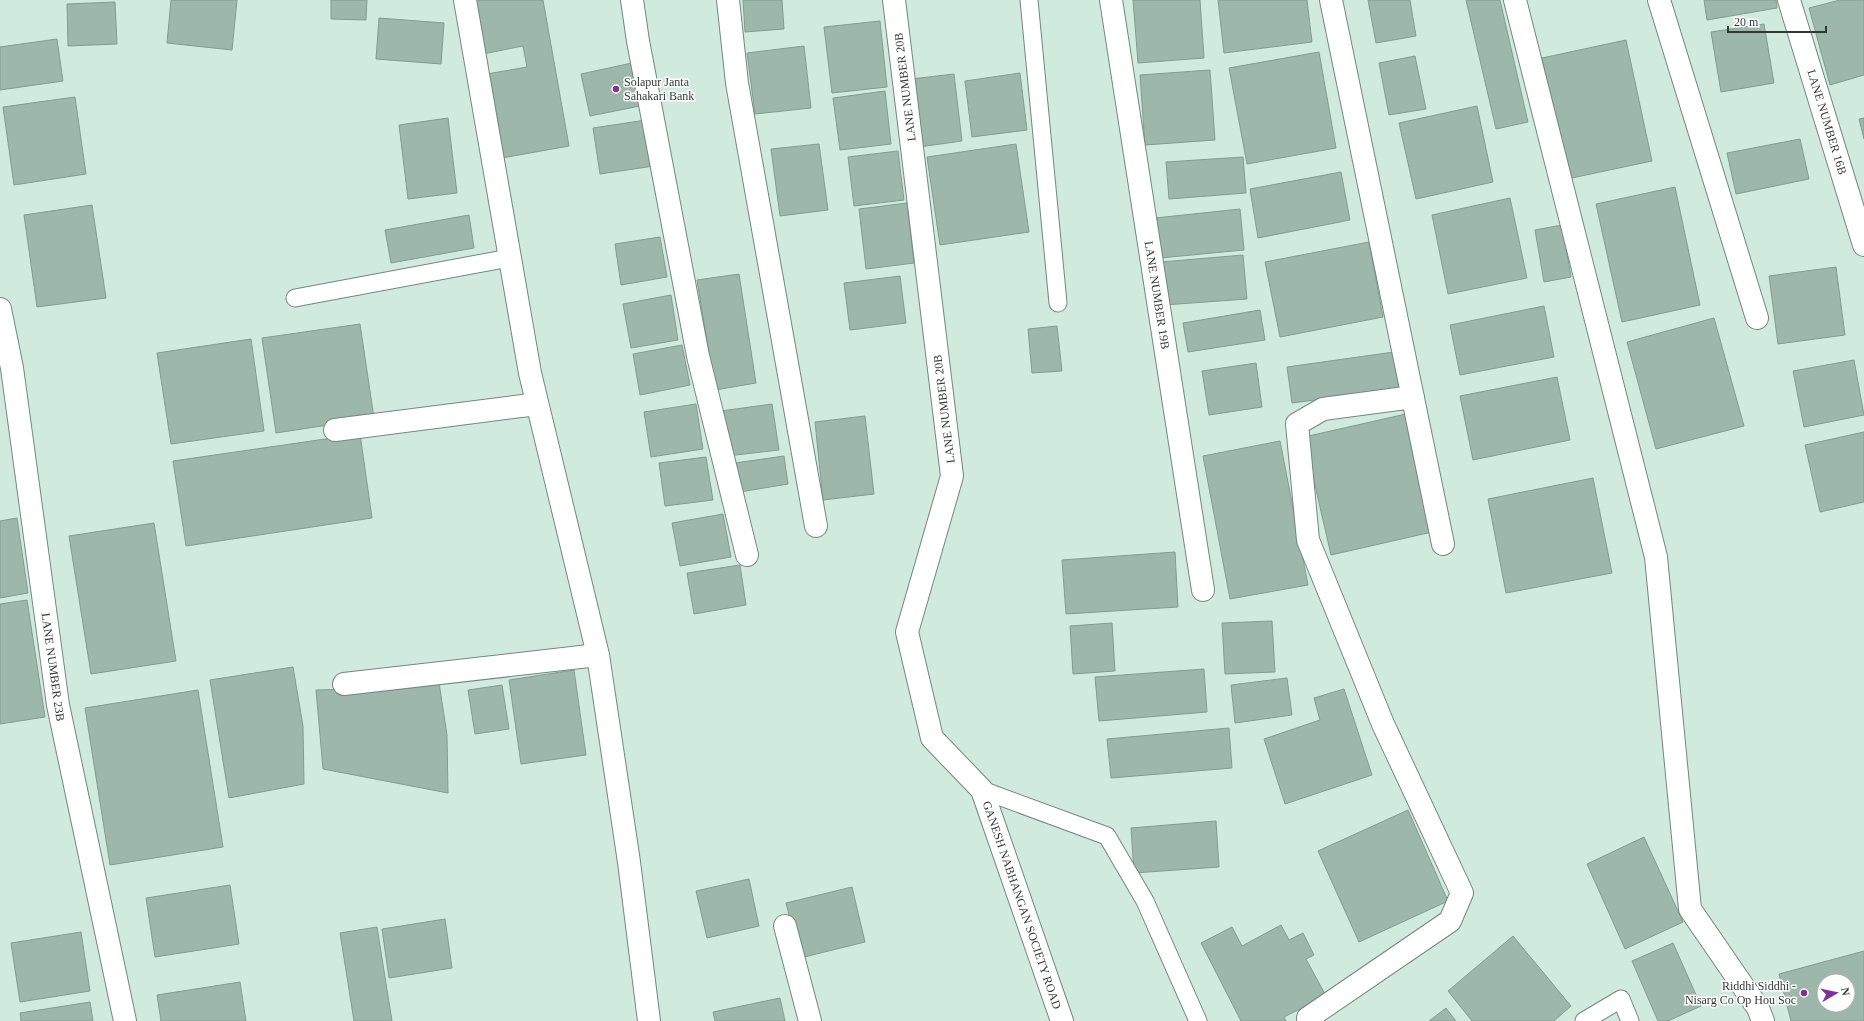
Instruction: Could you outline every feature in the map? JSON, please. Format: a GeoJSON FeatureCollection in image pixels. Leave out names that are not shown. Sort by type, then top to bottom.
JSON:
{"type":"FeatureCollection","features":[{"type":"Feature","properties":{"kind":"street"},"geometry":{"type":"LineString","coordinates":[[466,0],[509,258],[537,404],[598,655],[630,862],[649,1021]]}},
{"type":"Feature","properties":{"kind":"street"},"geometry":{"type":"LineString","coordinates":[[632,0],[698,356],[747,555]]}},
{"type":"Feature","properties":{"kind":"street"},"geometry":{"type":"LineString","coordinates":[[728,0],[738,91],[816,526]]}},
{"type":"Feature","properties":{"kind":"street","name":"LANE NUMBER 20B"},"geometry":{"type":"LineString","coordinates":[[894,0],[952,476],[907,632],[932,738],[982,790]]}},
{"type":"Feature","properties":{"kind":"street","name":"LANE NUMBER 19B"},"geometry":{"type":"LineString","coordinates":[[1111,0],[1203,590]]}},
{"type":"Feature","properties":{"kind":"street"},"geometry":{"type":"LineString","coordinates":[[1331,0],[1443,544]]}},
{"type":"Feature","properties":{"kind":"street"},"geometry":{"type":"LineString","coordinates":[[1515,0],[1656,557],[1690,909],[1758,1008],[1763,1021]]}},
{"type":"Feature","properties":{"kind":"street"},"geometry":{"type":"LineString","coordinates":[[1659,0],[1757,318]]}},
{"type":"Feature","properties":{"kind":"street","name":"LANE NUMBER 16B"},"geometry":{"type":"LineString","coordinates":[[1789,0],[1864,245]]}},
{"type":"Feature","properties":{"kind":"street","name":"LANE NUMBER 23B"},"geometry":{"type":"LineString","coordinates":[[0,309],[12,368],[58,705],[124,1021]]}},
{"type":"Feature","properties":{"kind":"street"},"geometry":{"type":"LineString","coordinates":[[1308,1018],[1450,921],[1462,893],[1383,724],[1308,540],[1297,424],[1323,409],[1413,396]]}},
{"type":"Feature","properties":{"kind":"street"},"geometry":{"type":"LineString","coordinates":[[335,430],[537,404]]}},
{"type":"Feature","properties":{"kind":"street"},"geometry":{"type":"LineString","coordinates":[[344,684],[598,655]]}},
{"type":"Feature","properties":{"kind":"street","name":"GANESH NABHANGAN SOCIETY ROAD"},"geometry":{"type":"LineString","coordinates":[[982,790],[1062,1021]]}},
{"type":"Feature","properties":{"kind":"street"},"geometry":{"type":"LineString","coordinates":[[785,926],[810,1021]]}},
{"type":"Feature","properties":{"kind":"lane"},"geometry":{"type":"LineString","coordinates":[[1029,0],[1058,304]]}},
{"type":"Feature","properties":{"kind":"lane"},"geometry":{"type":"LineString","coordinates":[[295,298],[509,258]]}},
{"type":"Feature","properties":{"kind":"lane"},"geometry":{"type":"LineString","coordinates":[[982,790],[1107,836],[1145,901],[1198,1021]]}},
{"type":"Feature","properties":{"kind":"lane"},"geometry":{"type":"LineString","coordinates":[[1584,1021],[1621,999],[1630,1021]]}},
{"type":"Feature","properties":{"kind":"building"},"geometry":{"type":"Polygon","coordinates":[[[171,0],[237,0],[232,50],[167,43],[171,0]]]}},
{"type":"Feature","properties":{"kind":"building"},"geometry":{"type":"Polygon","coordinates":[[[331,0],[367,0],[366,20],[331,19],[331,0]]]}},
{"type":"Feature","properties":{"kind":"building"},"geometry":{"type":"Polygon","coordinates":[[[473,0],[543,0],[569,146],[502,158],[487,74],[527,67],[523,46],[483,54],[473,0]]]}},
{"type":"Feature","properties":{"kind":"building"},"geometry":{"type":"Polygon","coordinates":[[[743,0],[782,0],[784,29],[745,32],[743,0]]]}},
{"type":"Feature","properties":{"kind":"building"},"geometry":{"type":"Polygon","coordinates":[[[1133,0],[1200,0],[1204,58],[1138,63],[1133,0]]]}},
{"type":"Feature","properties":{"kind":"building"},"geometry":{"type":"Polygon","coordinates":[[[1218,0],[1307,0],[1312,42],[1224,53],[1218,0]]]}},
{"type":"Feature","properties":{"kind":"building"},"geometry":{"type":"Polygon","coordinates":[[[1368,0],[1410,0],[1416,36],[1376,43],[1368,0]]]}},
{"type":"Feature","properties":{"kind":"building"},"geometry":{"type":"Polygon","coordinates":[[[1466,0],[1500,0],[1528,122],[1496,129],[1466,0]]]}},
{"type":"Feature","properties":{"kind":"building"},"geometry":{"type":"Polygon","coordinates":[[[1704,0],[1776,0],[1777,8],[1707,20],[1704,0]]]}},
{"type":"Feature","properties":{"kind":"building"},"geometry":{"type":"Polygon","coordinates":[[[1840,0],[1864,0],[1864,75],[1830,85],[1809,8],[1840,0]]]}},
{"type":"Feature","properties":{"kind":"building"},"geometry":{"type":"Polygon","coordinates":[[[115,2],[117,44],[68,46],[67,4],[115,2]]]}},
{"type":"Feature","properties":{"kind":"building"},"geometry":{"type":"Polygon","coordinates":[[[379,18],[444,23],[441,64],[376,59],[379,18]]]}},
{"type":"Feature","properties":{"kind":"building"},"geometry":{"type":"Polygon","coordinates":[[[880,21],[887,87],[832,93],[824,27],[880,21]]]}},
{"type":"Feature","properties":{"kind":"building"},"geometry":{"type":"Polygon","coordinates":[[[1764,24],[1774,83],[1721,92],[1711,32],[1764,24]]]}},
{"type":"Feature","properties":{"kind":"building"},"geometry":{"type":"Polygon","coordinates":[[[57,39],[63,81],[0,90],[0,47],[57,39]]]}},
{"type":"Feature","properties":{"kind":"building"},"geometry":{"type":"Polygon","coordinates":[[[1626,40],[1652,161],[1567,179],[1542,58],[1626,40]]]}},
{"type":"Feature","properties":{"kind":"building"},"geometry":{"type":"Polygon","coordinates":[[[804,46],[811,108],[755,114],[747,53],[804,46]]]}},
{"type":"Feature","properties":{"kind":"building"},"geometry":{"type":"Polygon","coordinates":[[[1319,52],[1336,148],[1247,164],[1229,68],[1319,52]]]}},
{"type":"Feature","properties":{"kind":"building"},"geometry":{"type":"Polygon","coordinates":[[[1415,56],[1426,109],[1389,115],[1379,63],[1415,56]]]}},
{"type":"Feature","properties":{"kind":"building","name":"Solapur Janta Sahakari Bank"},"geometry":{"type":"Polygon","coordinates":[[[641,61],[650,104],[590,116],[581,74],[641,61]]]}},
{"type":"Feature","properties":{"kind":"building"},"geometry":{"type":"Polygon","coordinates":[[[1210,70],[1215,140],[1145,145],[1140,75],[1210,70]]]}},
{"type":"Feature","properties":{"kind":"building"},"geometry":{"type":"Polygon","coordinates":[[[1020,73],[1027,130],[972,137],[965,81],[1020,73]]]}},
{"type":"Feature","properties":{"kind":"building"},"geometry":{"type":"Polygon","coordinates":[[[954,74],[962,141],[919,147],[911,79],[954,74]]]}},
{"type":"Feature","properties":{"kind":"building"},"geometry":{"type":"Polygon","coordinates":[[[885,91],[891,144],[840,150],[833,98],[885,91]]]}},
{"type":"Feature","properties":{"kind":"building"},"geometry":{"type":"Polygon","coordinates":[[[75,97],[86,174],[14,185],[3,107],[75,97]]]}},
{"type":"Feature","properties":{"kind":"building"},"geometry":{"type":"Polygon","coordinates":[[[1477,106],[1493,182],[1416,199],[1399,123],[1477,106]]]}},
{"type":"Feature","properties":{"kind":"building"},"geometry":{"type":"Polygon","coordinates":[[[448,118],[457,193],[408,199],[399,125],[448,118]]]}},
{"type":"Feature","properties":{"kind":"building"},"geometry":{"type":"Polygon","coordinates":[[[1864,118],[1864,139],[1859,119],[1864,118]]]}},
{"type":"Feature","properties":{"kind":"building"},"geometry":{"type":"Polygon","coordinates":[[[646,120],[654,166],[600,174],[593,128],[646,120]]]}},
{"type":"Feature","properties":{"kind":"building"},"geometry":{"type":"Polygon","coordinates":[[[1800,139],[1809,179],[1736,194],[1727,153],[1800,139]]]}},
{"type":"Feature","properties":{"kind":"building"},"geometry":{"type":"Polygon","coordinates":[[[819,144],[828,210],[780,216],[771,149],[819,144]]]}},
{"type":"Feature","properties":{"kind":"building"},"geometry":{"type":"Polygon","coordinates":[[[1016,144],[1029,232],[940,245],[927,157],[1016,144]]]}},
{"type":"Feature","properties":{"kind":"building"},"geometry":{"type":"Polygon","coordinates":[[[898,151],[904,200],[854,206],[848,157],[898,151]]]}},
{"type":"Feature","properties":{"kind":"building"},"geometry":{"type":"Polygon","coordinates":[[[1243,157],[1246,193],[1169,199],[1166,162],[1243,157]]]}},
{"type":"Feature","properties":{"kind":"building"},"geometry":{"type":"Polygon","coordinates":[[[1341,172],[1350,220],[1258,238],[1250,189],[1341,172]]]}},
{"type":"Feature","properties":{"kind":"building"},"geometry":{"type":"Polygon","coordinates":[[[1675,187],[1700,305],[1622,322],[1596,204],[1675,187]]]}},
{"type":"Feature","properties":{"kind":"building"},"geometry":{"type":"Polygon","coordinates":[[[1510,198],[1527,278],[1448,294],[1432,215],[1510,198]]]}},
{"type":"Feature","properties":{"kind":"building"},"geometry":{"type":"Polygon","coordinates":[[[907,203],[914,263],[866,269],[859,209],[907,203]]]}},
{"type":"Feature","properties":{"kind":"building"},"geometry":{"type":"Polygon","coordinates":[[[92,205],[106,298],[37,307],[24,215],[92,205]]]}},
{"type":"Feature","properties":{"kind":"building"},"geometry":{"type":"Polygon","coordinates":[[[1240,209],[1244,250],[1160,258],[1155,218],[1240,209]]]}},
{"type":"Feature","properties":{"kind":"building"},"geometry":{"type":"Polygon","coordinates":[[[469,215],[474,248],[391,263],[385,230],[469,215]]]}},
{"type":"Feature","properties":{"kind":"building"},"geometry":{"type":"Polygon","coordinates":[[[1562,225],[1571,277],[1544,282],[1535,230],[1562,225]]]}},
{"type":"Feature","properties":{"kind":"building"},"geometry":{"type":"Polygon","coordinates":[[[660,237],[667,277],[621,285],[615,244],[660,237]]]}},
{"type":"Feature","properties":{"kind":"building"},"geometry":{"type":"Polygon","coordinates":[[[1369,242],[1383,317],[1280,337],[1265,262],[1369,242]]]}},
{"type":"Feature","properties":{"kind":"building"},"geometry":{"type":"Polygon","coordinates":[[[1243,255],[1247,299],[1164,305],[1161,262],[1243,255]]]}},
{"type":"Feature","properties":{"kind":"building"},"geometry":{"type":"Polygon","coordinates":[[[1836,267],[1845,335],[1778,344],[1769,276],[1836,267]]]}},
{"type":"Feature","properties":{"kind":"building"},"geometry":{"type":"Polygon","coordinates":[[[739,274],[756,383],[715,390],[697,280],[739,274]]]}},
{"type":"Feature","properties":{"kind":"building"},"geometry":{"type":"Polygon","coordinates":[[[900,276],[906,323],[850,330],[844,283],[900,276]]]}},
{"type":"Feature","properties":{"kind":"building"},"geometry":{"type":"Polygon","coordinates":[[[671,295],[678,340],[631,348],[623,304],[671,295]]]}},
{"type":"Feature","properties":{"kind":"building"},"geometry":{"type":"Polygon","coordinates":[[[1544,306],[1554,357],[1460,375],[1450,325],[1544,306]]]}},
{"type":"Feature","properties":{"kind":"building"},"geometry":{"type":"Polygon","coordinates":[[[1260,310],[1265,340],[1188,352],[1183,323],[1260,310]]]}},
{"type":"Feature","properties":{"kind":"building"},"geometry":{"type":"Polygon","coordinates":[[[1714,318],[1744,426],[1656,449],[1627,342],[1714,318]]]}},
{"type":"Feature","properties":{"kind":"building"},"geometry":{"type":"Polygon","coordinates":[[[360,324],[374,418],[276,433],[262,338],[360,324]]]}},
{"type":"Feature","properties":{"kind":"building"},"geometry":{"type":"Polygon","coordinates":[[[1057,326],[1062,371],[1032,373],[1028,329],[1057,326]]]}},
{"type":"Feature","properties":{"kind":"building"},"geometry":{"type":"Polygon","coordinates":[[[251,339],[264,431],[171,444],[157,353],[251,339]]]}},
{"type":"Feature","properties":{"kind":"building"},"geometry":{"type":"Polygon","coordinates":[[[682,345],[690,385],[640,395],[633,354],[682,345]]]}},
{"type":"Feature","properties":{"kind":"building"},"geometry":{"type":"Polygon","coordinates":[[[1394,352],[1399,389],[1292,403],[1287,367],[1394,352]]]}},
{"type":"Feature","properties":{"kind":"building"},"geometry":{"type":"Polygon","coordinates":[[[1854,360],[1864,415],[1804,427],[1793,371],[1854,360]]]}},
{"type":"Feature","properties":{"kind":"building"},"geometry":{"type":"Polygon","coordinates":[[[1256,363],[1262,407],[1209,415],[1202,371],[1256,363]]]}},
{"type":"Feature","properties":{"kind":"building"},"geometry":{"type":"Polygon","coordinates":[[[1557,377],[1570,440],[1473,460],[1460,396],[1557,377]]]}},
{"type":"Feature","properties":{"kind":"building"},"geometry":{"type":"Polygon","coordinates":[[[696,404],[703,449],[651,457],[644,412],[696,404]]]}},
{"type":"Feature","properties":{"kind":"building"},"geometry":{"type":"Polygon","coordinates":[[[772,404],[779,450],[727,456],[721,411],[772,404]]]}},
{"type":"Feature","properties":{"kind":"building"},"geometry":{"type":"Polygon","coordinates":[[[1406,414],[1432,532],[1331,555],[1304,437],[1406,414]]]}},
{"type":"Feature","properties":{"kind":"building"},"geometry":{"type":"Polygon","coordinates":[[[865,416],[874,494],[823,500],[815,422],[865,416]]]}},
{"type":"Feature","properties":{"kind":"building"},"geometry":{"type":"Polygon","coordinates":[[[1864,432],[1864,502],[1820,512],[1805,445],[1864,432]]]}},
{"type":"Feature","properties":{"kind":"building"},"geometry":{"type":"Polygon","coordinates":[[[360,434],[372,518],[186,546],[173,461],[360,434]]]}},
{"type":"Feature","properties":{"kind":"building"},"geometry":{"type":"Polygon","coordinates":[[[1280,441],[1308,585],[1230,599],[1203,456],[1280,441]]]}},
{"type":"Feature","properties":{"kind":"building"},"geometry":{"type":"Polygon","coordinates":[[[784,456],[788,484],[740,492],[735,463],[784,456]]]}},
{"type":"Feature","properties":{"kind":"building"},"geometry":{"type":"Polygon","coordinates":[[[706,457],[713,500],[665,506],[659,463],[706,457]]]}},
{"type":"Feature","properties":{"kind":"building"},"geometry":{"type":"Polygon","coordinates":[[[1593,478],[1612,573],[1506,593],[1488,499],[1593,478]]]}},
{"type":"Feature","properties":{"kind":"building"},"geometry":{"type":"Polygon","coordinates":[[[723,514],[731,557],[680,566],[672,523],[723,514]]]}},
{"type":"Feature","properties":{"kind":"building"},"geometry":{"type":"Polygon","coordinates":[[[17,518],[28,593],[0,598],[0,521],[17,518]]]}},
{"type":"Feature","properties":{"kind":"building"},"geometry":{"type":"Polygon","coordinates":[[[154,523],[176,661],[91,674],[69,536],[154,523]]]}},
{"type":"Feature","properties":{"kind":"building"},"geometry":{"type":"Polygon","coordinates":[[[1175,552],[1178,607],[1066,614],[1062,560],[1175,552]]]}},
{"type":"Feature","properties":{"kind":"building"},"geometry":{"type":"Polygon","coordinates":[[[740,565],[746,605],[694,614],[687,573],[740,565]]]}},
{"type":"Feature","properties":{"kind":"building"},"geometry":{"type":"Polygon","coordinates":[[[27,600],[45,717],[0,724],[0,604],[27,600]]]}},
{"type":"Feature","properties":{"kind":"building"},"geometry":{"type":"Polygon","coordinates":[[[1272,621],[1275,672],[1225,674],[1222,623],[1272,621]]]}},
{"type":"Feature","properties":{"kind":"building"},"geometry":{"type":"Polygon","coordinates":[[[1112,623],[1115,671],[1073,674],[1070,626],[1112,623]]]}},
{"type":"Feature","properties":{"kind":"building"},"geometry":{"type":"Polygon","coordinates":[[[293,667],[303,726],[304,784],[229,798],[210,680],[293,667]]]}},
{"type":"Feature","properties":{"kind":"building"},"geometry":{"type":"Polygon","coordinates":[[[1204,669],[1207,712],[1099,721],[1095,677],[1204,669]]]}},
{"type":"Feature","properties":{"kind":"building"},"geometry":{"type":"Polygon","coordinates":[[[574,670],[586,755],[521,764],[509,680],[574,670]]]}},
{"type":"Feature","properties":{"kind":"building"},"geometry":{"type":"Polygon","coordinates":[[[438,676],[447,735],[448,793],[323,769],[316,690],[353,689],[438,676]]]}},
{"type":"Feature","properties":{"kind":"building"},"geometry":{"type":"Polygon","coordinates":[[[1287,678],[1292,715],[1235,723],[1231,685],[1287,678]]]}},
{"type":"Feature","properties":{"kind":"building"},"geometry":{"type":"Polygon","coordinates":[[[502,685],[509,729],[475,734],[468,690],[502,685]]]}},
{"type":"Feature","properties":{"kind":"building"},"geometry":{"type":"Polygon","coordinates":[[[1344,689],[1372,775],[1285,804],[1264,739],[1320,720],[1314,698],[1344,689]]]}},
{"type":"Feature","properties":{"kind":"building"},"geometry":{"type":"Polygon","coordinates":[[[198,690],[223,847],[110,865],[85,708],[198,690]]]}},
{"type":"Feature","properties":{"kind":"building"},"geometry":{"type":"Polygon","coordinates":[[[1229,728],[1232,768],[1111,778],[1107,739],[1229,728]]]}},
{"type":"Feature","properties":{"kind":"building"},"geometry":{"type":"Polygon","coordinates":[[[1408,810],[1448,901],[1359,942],[1318,851],[1408,810]]]}},
{"type":"Feature","properties":{"kind":"building"},"geometry":{"type":"Polygon","coordinates":[[[1216,821],[1219,867],[1134,873],[1131,828],[1216,821]]]}},
{"type":"Feature","properties":{"kind":"building"},"geometry":{"type":"Polygon","coordinates":[[[1644,837],[1683,922],[1625,949],[1587,864],[1644,837]]]}},
{"type":"Feature","properties":{"kind":"building"},"geometry":{"type":"Polygon","coordinates":[[[749,879],[759,926],[707,938],[696,891],[749,879]]]}},
{"type":"Feature","properties":{"kind":"building"},"geometry":{"type":"Polygon","coordinates":[[[230,885],[239,944],[155,957],[146,898],[230,885]]]}},
{"type":"Feature","properties":{"kind":"building"},"geometry":{"type":"Polygon","coordinates":[[[852,887],[865,942],[800,958],[786,903],[852,887]]]}},
{"type":"Feature","properties":{"kind":"building"},"geometry":{"type":"Polygon","coordinates":[[[445,919],[452,968],[389,978],[382,929],[445,919]]]}},
{"type":"Feature","properties":{"kind":"building"},"geometry":{"type":"Polygon","coordinates":[[[1281,925],[1289,940],[1303,933],[1314,955],[1306,959],[1326,996],[1284,1017],[1286,1021],[1241,1021],[1201,943],[1232,927],[1242,946],[1281,925]]]}},
{"type":"Feature","properties":{"kind":"building"},"geometry":{"type":"Polygon","coordinates":[[[377,927],[392,1021],[354,1021],[340,933],[377,927]]]}},
{"type":"Feature","properties":{"kind":"building"},"geometry":{"type":"Polygon","coordinates":[[[81,932],[90,991],[20,1002],[11,943],[81,932]]]}},
{"type":"Feature","properties":{"kind":"building"},"geometry":{"type":"Polygon","coordinates":[[[1513,936],[1571,1006],[1554,1021],[1472,1021],[1448,991],[1513,936]]]}},
{"type":"Feature","properties":{"kind":"building"},"geometry":{"type":"Polygon","coordinates":[[[1673,943],[1701,1006],[1668,1021],[1658,1021],[1632,961],[1673,943]]]}},
{"type":"Feature","properties":{"kind":"building","name":"Riddhi Siddhi - Nisarg Co Op Hou Soc"},"geometry":{"type":"Polygon","coordinates":[[[1864,951],[1864,1021],[1791,1021],[1779,974],[1864,951]]]}},
{"type":"Feature","properties":{"kind":"building"},"geometry":{"type":"Polygon","coordinates":[[[240,982],[246,1021],[161,1021],[157,995],[240,982]]]}},
{"type":"Feature","properties":{"kind":"building"},"geometry":{"type":"Polygon","coordinates":[[[780,998],[785,1021],[715,1021],[713,1012],[780,998]]]}},
{"type":"Feature","properties":{"kind":"building"},"geometry":{"type":"Polygon","coordinates":[[[90,1002],[93,1021],[21,1021],[20,1013],[90,1002]]]}},
{"type":"Feature","properties":{"kind":"building"},"geometry":{"type":"Polygon","coordinates":[[[1446,1008],[1456,1021],[1429,1021],[1446,1008]]]}},
{"type":"Feature","properties":{"kind":"place","name":"Solapur Janta Sahakari Bank"},"geometry":{"type":"Point","coordinates":[616,89]}},
{"type":"Feature","properties":{"kind":"place","name":"Riddhi Siddhi - Nisarg Co Op Hou Soc"},"geometry":{"type":"Point","coordinates":[1804,993]}}]}
